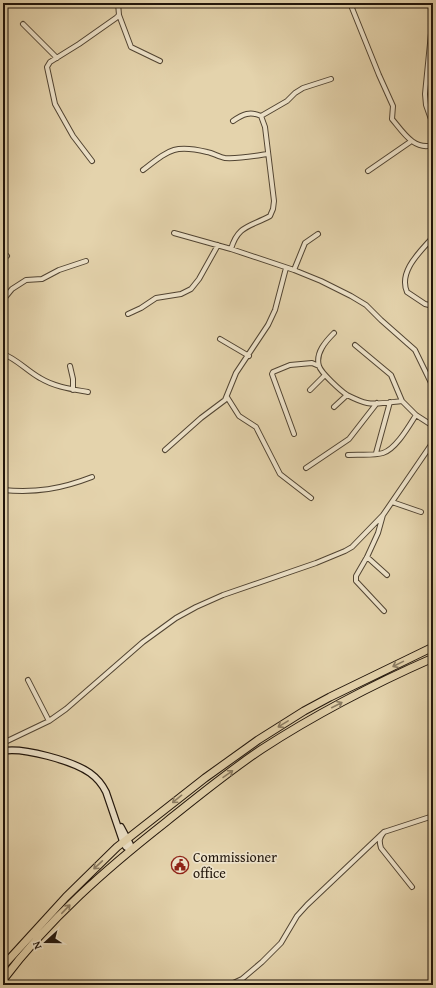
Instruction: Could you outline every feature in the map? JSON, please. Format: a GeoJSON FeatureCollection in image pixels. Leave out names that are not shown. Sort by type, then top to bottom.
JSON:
{"type":"FeatureCollection","features":[{"type":"Feature","properties":{"kind":"highway"},"geometry":{"type":"LineString","coordinates":[[3,966],[87,875],[125,841],[204,778],[278,727],[330,697],[433,647]]}},
{"type":"Feature","properties":{"kind":"highway"},"geometry":{"type":"LineString","coordinates":[[3,980],[48,928],[85,890],[131,850],[220,780],[262,750],[331,708],[433,658]]}},
{"type":"Feature","properties":{"kind":"street"},"geometry":{"type":"LineString","coordinates":[[118,3],[119,15],[131,47],[160,61]]}},
{"type":"Feature","properties":{"kind":"street"},"geometry":{"type":"LineString","coordinates":[[350,3],[393,106],[392,119],[410,142],[424,146],[433,145]]}},
{"type":"Feature","properties":{"kind":"street"},"geometry":{"type":"LineString","coordinates":[[433,13],[425,94],[426,105],[433,125]]}},
{"type":"Feature","properties":{"kind":"street"},"geometry":{"type":"LineString","coordinates":[[92,161],[73,136],[55,104],[47,67],[50,62],[119,15]]}},
{"type":"Feature","properties":{"kind":"street"},"geometry":{"type":"LineString","coordinates":[[23,24],[57,58]]}},
{"type":"Feature","properties":{"kind":"street"},"geometry":{"type":"LineString","coordinates":[[261,116],[287,101],[302,88],[331,79]]}},
{"type":"Feature","properties":{"kind":"street"},"geometry":{"type":"LineString","coordinates":[[231,249],[234,238],[240,231],[270,216],[274,201],[264,127],[261,116],[253,112],[244,114],[233,121]]}},
{"type":"Feature","properties":{"kind":"street"},"geometry":{"type":"LineString","coordinates":[[368,171],[410,142]]}},
{"type":"Feature","properties":{"kind":"street"},"geometry":{"type":"LineString","coordinates":[[143,170],[168,151],[180,148],[209,152],[223,158],[242,158],[268,154]]}},
{"type":"Feature","properties":{"kind":"street"},"geometry":{"type":"LineString","coordinates":[[174,233],[231,249],[294,270],[339,290],[366,305],[415,350],[433,387]]}},
{"type":"Feature","properties":{"kind":"street"},"geometry":{"type":"LineString","coordinates":[[294,270],[305,242],[318,234]]}},
{"type":"Feature","properties":{"kind":"street"},"geometry":{"type":"LineString","coordinates":[[433,237],[408,268],[406,283],[407,292],[425,304],[433,307]]}},
{"type":"Feature","properties":{"kind":"street"},"geometry":{"type":"LineString","coordinates":[[128,314],[141,308],[156,298],[181,294],[191,289],[218,245]]}},
{"type":"Feature","properties":{"kind":"street"},"geometry":{"type":"LineString","coordinates":[[3,252],[7,256]]}},
{"type":"Feature","properties":{"kind":"street"},"geometry":{"type":"LineString","coordinates":[[3,300],[12,289],[26,280],[42,279],[59,270],[86,260]]}},
{"type":"Feature","properties":{"kind":"street"},"geometry":{"type":"LineString","coordinates":[[165,450],[201,418],[223,402],[227,397],[236,373],[249,356],[268,325],[275,310],[286,268]]}},
{"type":"Feature","properties":{"kind":"street"},"geometry":{"type":"LineString","coordinates":[[319,366],[319,356],[324,344],[334,333]]}},
{"type":"Feature","properties":{"kind":"street"},"geometry":{"type":"LineString","coordinates":[[220,340],[249,356]]}},
{"type":"Feature","properties":{"kind":"street"},"geometry":{"type":"LineString","coordinates":[[355,345],[391,375],[402,401],[416,415],[433,426]]}},
{"type":"Feature","properties":{"kind":"street"},"geometry":{"type":"LineString","coordinates":[[3,354],[12,358],[39,378],[57,386],[88,392]]}},
{"type":"Feature","properties":{"kind":"street"},"geometry":{"type":"LineString","coordinates":[[294,434],[272,374],[273,372],[290,365],[312,363],[319,366],[325,375],[347,395],[365,402],[377,403],[402,401]]}},
{"type":"Feature","properties":{"kind":"street"},"geometry":{"type":"LineString","coordinates":[[70,366],[73,390]]}},
{"type":"Feature","properties":{"kind":"street"},"geometry":{"type":"LineString","coordinates":[[310,390],[325,375]]}},
{"type":"Feature","properties":{"kind":"street"},"geometry":{"type":"LineString","coordinates":[[334,407],[347,395]]}},
{"type":"Feature","properties":{"kind":"street"},"geometry":{"type":"LineString","coordinates":[[227,397],[239,416],[256,427],[280,474],[311,498]]}},
{"type":"Feature","properties":{"kind":"street"},"geometry":{"type":"LineString","coordinates":[[376,453],[390,402]]}},
{"type":"Feature","properties":{"kind":"street"},"geometry":{"type":"LineString","coordinates":[[306,468],[349,438],[377,403]]}},
{"type":"Feature","properties":{"kind":"street"},"geometry":{"type":"LineString","coordinates":[[348,455],[384,453],[398,441],[416,415]]}},
{"type":"Feature","properties":{"kind":"street"},"geometry":{"type":"LineString","coordinates":[[3,743],[49,721],[78,701],[125,658],[176,618],[222,595],[316,563],[345,551],[383,515],[433,442]]}},
{"type":"Feature","properties":{"kind":"street"},"geometry":{"type":"LineString","coordinates":[[3,490],[21,492],[47,490],[72,485],[92,477]]}},
{"type":"Feature","properties":{"kind":"street"},"geometry":{"type":"LineString","coordinates":[[392,502],[421,512]]}},
{"type":"Feature","properties":{"kind":"street"},"geometry":{"type":"LineString","coordinates":[[383,515],[378,533],[355,578],[356,581],[384,611]]}},
{"type":"Feature","properties":{"kind":"street"},"geometry":{"type":"LineString","coordinates":[[367,557],[387,575]]}},
{"type":"Feature","properties":{"kind":"street"},"geometry":{"type":"LineString","coordinates":[[28,680],[49,721]]}},
{"type":"Feature","properties":{"kind":"street"},"geometry":{"type":"LineString","coordinates":[[3,751],[16,750],[27,752],[62,761],[85,769],[102,784],[125,841],[131,850]]}},
{"type":"Feature","properties":{"kind":"street"},"geometry":{"type":"LineString","coordinates":[[229,985],[242,979],[262,962],[281,943],[297,916],[307,905],[384,832],[433,816]]}},
{"type":"Feature","properties":{"kind":"street"},"geometry":{"type":"LineString","coordinates":[[384,832],[380,836],[379,841],[381,848],[412,887]]}},
{"type":"Feature","properties":{"kind":"place","name":"Commissioner office"},"geometry":{"type":"Point","coordinates":[180,865]}}]}
